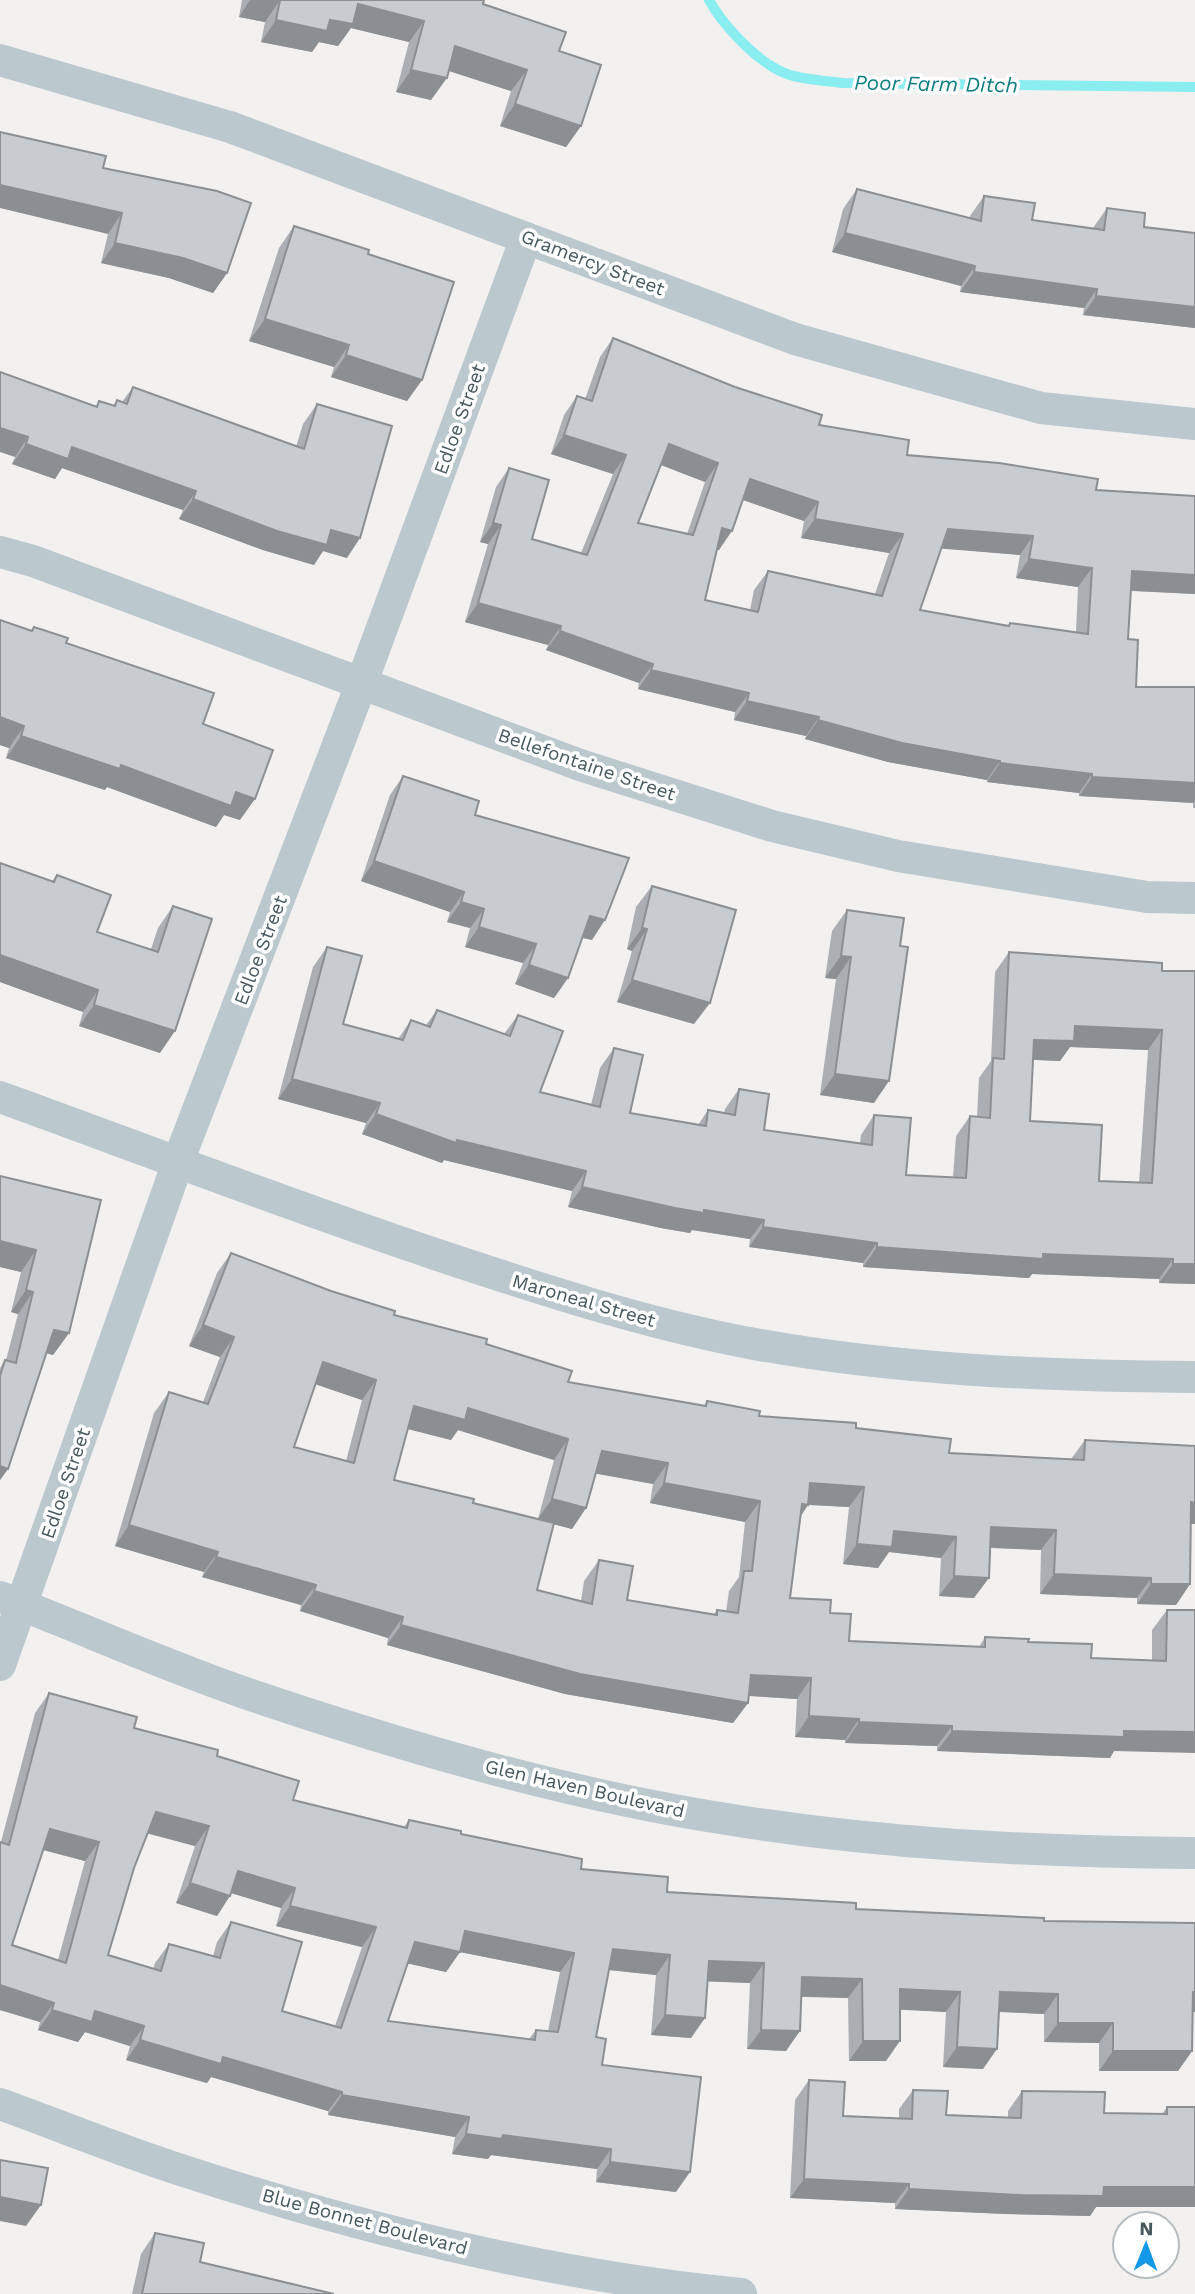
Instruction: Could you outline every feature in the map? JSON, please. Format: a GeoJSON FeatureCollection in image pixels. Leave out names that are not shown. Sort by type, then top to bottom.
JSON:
{"type":"FeatureCollection","features":[{"type":"Feature","properties":{"kind":"street","name":"Gramercy Street"},"geometry":{"type":"LineString","coordinates":[[0,60],[230,127],[795,338],[1041,408],[1195,424]]}},
{"type":"Feature","properties":{"kind":"street","name":"Edloe Street"},"geometry":{"type":"LineString","coordinates":[[0,1665],[11,1601],[362,682],[526,237]]}},
{"type":"Feature","properties":{"kind":"street","name":"Bellefontaine Street"},"geometry":{"type":"LineString","coordinates":[[0,552],[33,561],[580,765],[772,826],[898,856],[1147,897],[1195,898]]}},
{"type":"Feature","properties":{"kind":"street","name":"Maroneal Street"},"geometry":{"type":"LineString","coordinates":[[0,1097],[310,1212],[555,1295],[747,1342],[860,1361],[1124,1376],[1195,1377]]}},
{"type":"Feature","properties":{"kind":"street","name":"Glen Haven Boulevard"},"geometry":{"type":"LineString","coordinates":[[11,1601],[253,1696],[449,1755],[589,1791],[719,1818],[870,1838],[985,1847],[1195,1853]]}},
{"type":"Feature","properties":{"kind":"street","name":"Blue Bonnet Boulevard"},"geometry":{"type":"LineString","coordinates":[[0,2104],[181,2171],[336,2218],[501,2256],[741,2294]]}},
{"type":"Feature","properties":{"kind":"building"},"geometry":{"type":"Polygon","coordinates":[[[280,0],[484,0],[483,4],[566,32],[559,51],[601,65],[581,126],[515,104],[527,70],[455,46],[447,78],[411,70],[424,21],[358,4],[353,24],[330,20],[327,31],[276,20],[280,0]]]}},
{"type":"Feature","properties":{"kind":"building"},"geometry":{"type":"Polygon","coordinates":[[[0,132],[106,156],[103,168],[217,191],[251,203],[227,273],[183,258],[115,243],[122,213],[0,185],[0,132]]]}},
{"type":"Feature","properties":{"kind":"building"},"geometry":{"type":"Polygon","coordinates":[[[857,189],[981,221],[984,196],[1035,203],[1032,220],[1104,230],[1107,208],[1145,213],[1144,227],[1195,233],[1195,307],[1096,296],[1097,289],[974,272],[975,266],[845,233],[857,189]]]}},
{"type":"Feature","properties":{"kind":"building"},"geometry":{"type":"Polygon","coordinates":[[[294,226],[369,250],[368,254],[454,282],[422,380],[346,355],[349,345],[265,319],[294,226]]]}},
{"type":"Feature","properties":{"kind":"building"},"geometry":{"type":"Polygon","coordinates":[[[613,338],[735,387],[822,415],[819,425],[909,440],[907,455],[999,463],[1098,479],[1096,490],[1195,496],[1195,575],[1132,571],[1128,639],[1138,640],[1136,687],[1195,687],[1195,783],[1092,777],[1092,774],[1000,763],[902,743],[818,720],[819,717],[747,701],[749,693],[651,670],[653,664],[560,631],[561,626],[478,603],[501,525],[493,523],[509,468],[549,480],[532,539],[587,555],[626,455],[564,435],[577,396],[592,401],[613,338]],[[669,444],[638,523],[693,535],[718,463],[669,444]],[[750,479],[732,531],[722,528],[705,600],[758,612],[768,571],[882,596],[903,534],[815,519],[818,502],[750,479]],[[948,529],[920,610],[1009,626],[1010,623],[1088,634],[1092,568],[1029,559],[1033,536],[948,529]]]}},
{"type":"Feature","properties":{"kind":"building"},"geometry":{"type":"Polygon","coordinates":[[[0,372],[97,407],[99,401],[115,406],[117,400],[127,404],[133,387],[304,449],[317,404],[392,426],[360,538],[331,530],[327,545],[277,531],[193,499],[196,491],[72,447],[68,459],[26,444],[28,437],[0,428],[0,372]]]}},
{"type":"Feature","properties":{"kind":"building"},"geometry":{"type":"Polygon","coordinates":[[[0,620],[32,631],[34,627],[68,638],[66,643],[214,693],[203,724],[273,750],[255,799],[236,792],[231,806],[121,765],[120,769],[21,736],[24,726],[0,717],[0,620]]]}},
{"type":"Feature","properties":{"kind":"building"},"geometry":{"type":"Polygon","coordinates":[[[403,776],[479,801],[475,815],[629,858],[605,920],[590,916],[568,978],[529,965],[536,944],[479,927],[484,909],[461,902],[464,892],[374,861],[403,776]]]}},
{"type":"Feature","properties":{"kind":"building"},"geometry":{"type":"Polygon","coordinates":[[[0,863],[54,882],[57,875],[111,895],[97,932],[158,952],[173,906],[212,919],[175,1031],[94,1005],[98,990],[0,955],[0,863]]]}},
{"type":"Feature","properties":{"kind":"building"},"geometry":{"type":"Polygon","coordinates":[[[652,886],[736,910],[710,1003],[632,980],[647,929],[642,928],[652,886]]]}},
{"type":"Feature","properties":{"kind":"building"},"geometry":{"type":"Polygon","coordinates":[[[847,910],[904,918],[900,946],[908,947],[889,1081],[835,1074],[851,957],[841,956],[847,910]]]}},
{"type":"Feature","properties":{"kind":"building"},"geometry":{"type":"Polygon","coordinates":[[[327,947],[362,956],[343,1024],[403,1040],[411,1020],[430,1027],[437,1010],[510,1036],[518,1015],[563,1031],[540,1092],[600,1107],[614,1048],[643,1055],[630,1113],[706,1126],[708,1110],[735,1115],[739,1089],[769,1094],[764,1130],[872,1145],[874,1115],[911,1118],[906,1175],[966,1178],[970,1116],[990,1118],[993,1058],[1004,1059],[1009,952],[1162,963],[1162,971],[1195,971],[1195,1264],[1173,1264],[1173,1259],[1043,1254],[1043,1259],[877,1247],[877,1243],[763,1227],[764,1220],[675,1208],[582,1187],[586,1171],[457,1140],[456,1143],[376,1114],[380,1103],[292,1079],[327,947]],[[1075,1026],[1074,1041],[1034,1040],[1030,1121],[1102,1125],[1099,1181],[1152,1183],[1162,1030],[1075,1026]]]}},
{"type":"Feature","properties":{"kind":"building"},"geometry":{"type":"Polygon","coordinates":[[[0,1176],[101,1200],[69,1333],[54,1330],[8,1469],[0,1466],[0,1376],[5,1360],[16,1363],[33,1292],[26,1290],[36,1250],[0,1241],[0,1176]]]}},
{"type":"Feature","properties":{"kind":"building"},"geometry":{"type":"Polygon","coordinates":[[[231,1253],[331,1291],[395,1311],[394,1315],[487,1339],[486,1344],[572,1371],[568,1382],[706,1406],[707,1401],[760,1411],[759,1416],[856,1423],[856,1428],[951,1439],[949,1453],[1084,1460],[1085,1440],[1195,1446],[1190,1584],[1151,1584],[1151,1578],[1054,1574],[1056,1530],[991,1527],[989,1578],[954,1576],[956,1537],[894,1531],[892,1547],[857,1544],[864,1487],[810,1483],[808,1505],[802,1504],[790,1598],[831,1600],[830,1613],[851,1614],[849,1641],[985,1647],[985,1637],[1029,1639],[1028,1642],[1092,1644],[1091,1658],[1166,1661],[1167,1610],[1195,1610],[1195,1732],[1124,1731],[1124,1737],[952,1731],[952,1726],[859,1722],[859,1719],[809,1716],[811,1678],[751,1675],[748,1703],[580,1674],[401,1625],[403,1617],[314,1591],[316,1585],[216,1557],[218,1552],[129,1525],[169,1392],[208,1404],[234,1337],[203,1325],[231,1253]],[[323,1362],[294,1447],[354,1463],[376,1380],[323,1362]],[[414,1406],[394,1480],[474,1499],[473,1503],[554,1523],[537,1590],[592,1604],[599,1560],[633,1566],[627,1600],[717,1615],[717,1610],[738,1613],[744,1571],[752,1571],[760,1501],[664,1483],[668,1463],[602,1451],[586,1508],[552,1499],[568,1439],[468,1408],[465,1420],[414,1406]]]}},
{"type":"Feature","properties":{"kind":"building"},"geometry":{"type":"Polygon","coordinates":[[[49,1693],[137,1717],[134,1728],[218,1750],[217,1756],[299,1781],[293,1800],[407,1828],[409,1820],[461,1831],[461,1834],[582,1859],[581,1869],[668,1877],[667,1892],[856,1903],[856,1909],[1044,1918],[1044,1921],[1195,1923],[1192,2051],[1113,2051],[1113,2023],[1058,2023],[1058,1994],[1000,1992],[997,2049],[957,2047],[960,1992],[900,1989],[900,2041],[863,2041],[862,1979],[802,1977],[800,2031],[761,2030],[764,1963],[709,1961],[705,2018],[665,2015],[670,1955],[613,1949],[596,2037],[606,2039],[602,2065],[701,2077],[690,2172],[610,2162],[611,2149],[503,2135],[502,2139],[466,2134],[469,2117],[342,2095],[342,2092],[223,2057],[221,2064],[140,2040],[144,2026],[95,2011],[92,2022],[52,2010],[54,2003],[0,1985],[0,1842],[9,1845],[49,1693]],[[156,1812],[134,1868],[108,1955],[161,1971],[169,1944],[220,1958],[231,1922],[302,1942],[282,2011],[341,2028],[376,1927],[290,1906],[295,1888],[238,1871],[230,1896],[190,1883],[209,1826],[156,1812]],[[50,1829],[12,1945],[66,1963],[99,1842],[50,1829]],[[465,1931],[460,1952],[415,1942],[388,2021],[535,2040],[536,2030],[558,2032],[574,1953],[465,1931]]]}},
{"type":"Feature","properties":{"kind":"building"},"geometry":{"type":"Polygon","coordinates":[[[809,2080],[845,2082],[843,2116],[912,2119],[913,2090],[948,2091],[946,2115],[1021,2118],[1022,2091],[1105,2092],[1104,2113],[1167,2114],[1167,2107],[1195,2107],[1195,2187],[1104,2187],[1103,2196],[1020,2195],[909,2189],[909,2184],[804,2179],[809,2080]]]}},
{"type":"Feature","properties":{"kind":"building"},"geometry":{"type":"Polygon","coordinates":[[[0,2160],[48,2168],[41,2205],[0,2197],[0,2160]]]}},
{"type":"Feature","properties":{"kind":"building"},"geometry":{"type":"Polygon","coordinates":[[[155,2233],[204,2243],[200,2262],[334,2294],[142,2294],[155,2233]]]}},
{"type":"Feature","properties":{"kind":"waterway","name":"Poor Farm Ditch"},"geometry":{"type":"LineString","coordinates":[[709,0],[730,30],[749,49],[778,70],[801,78],[843,83],[1195,87]]}}]}
